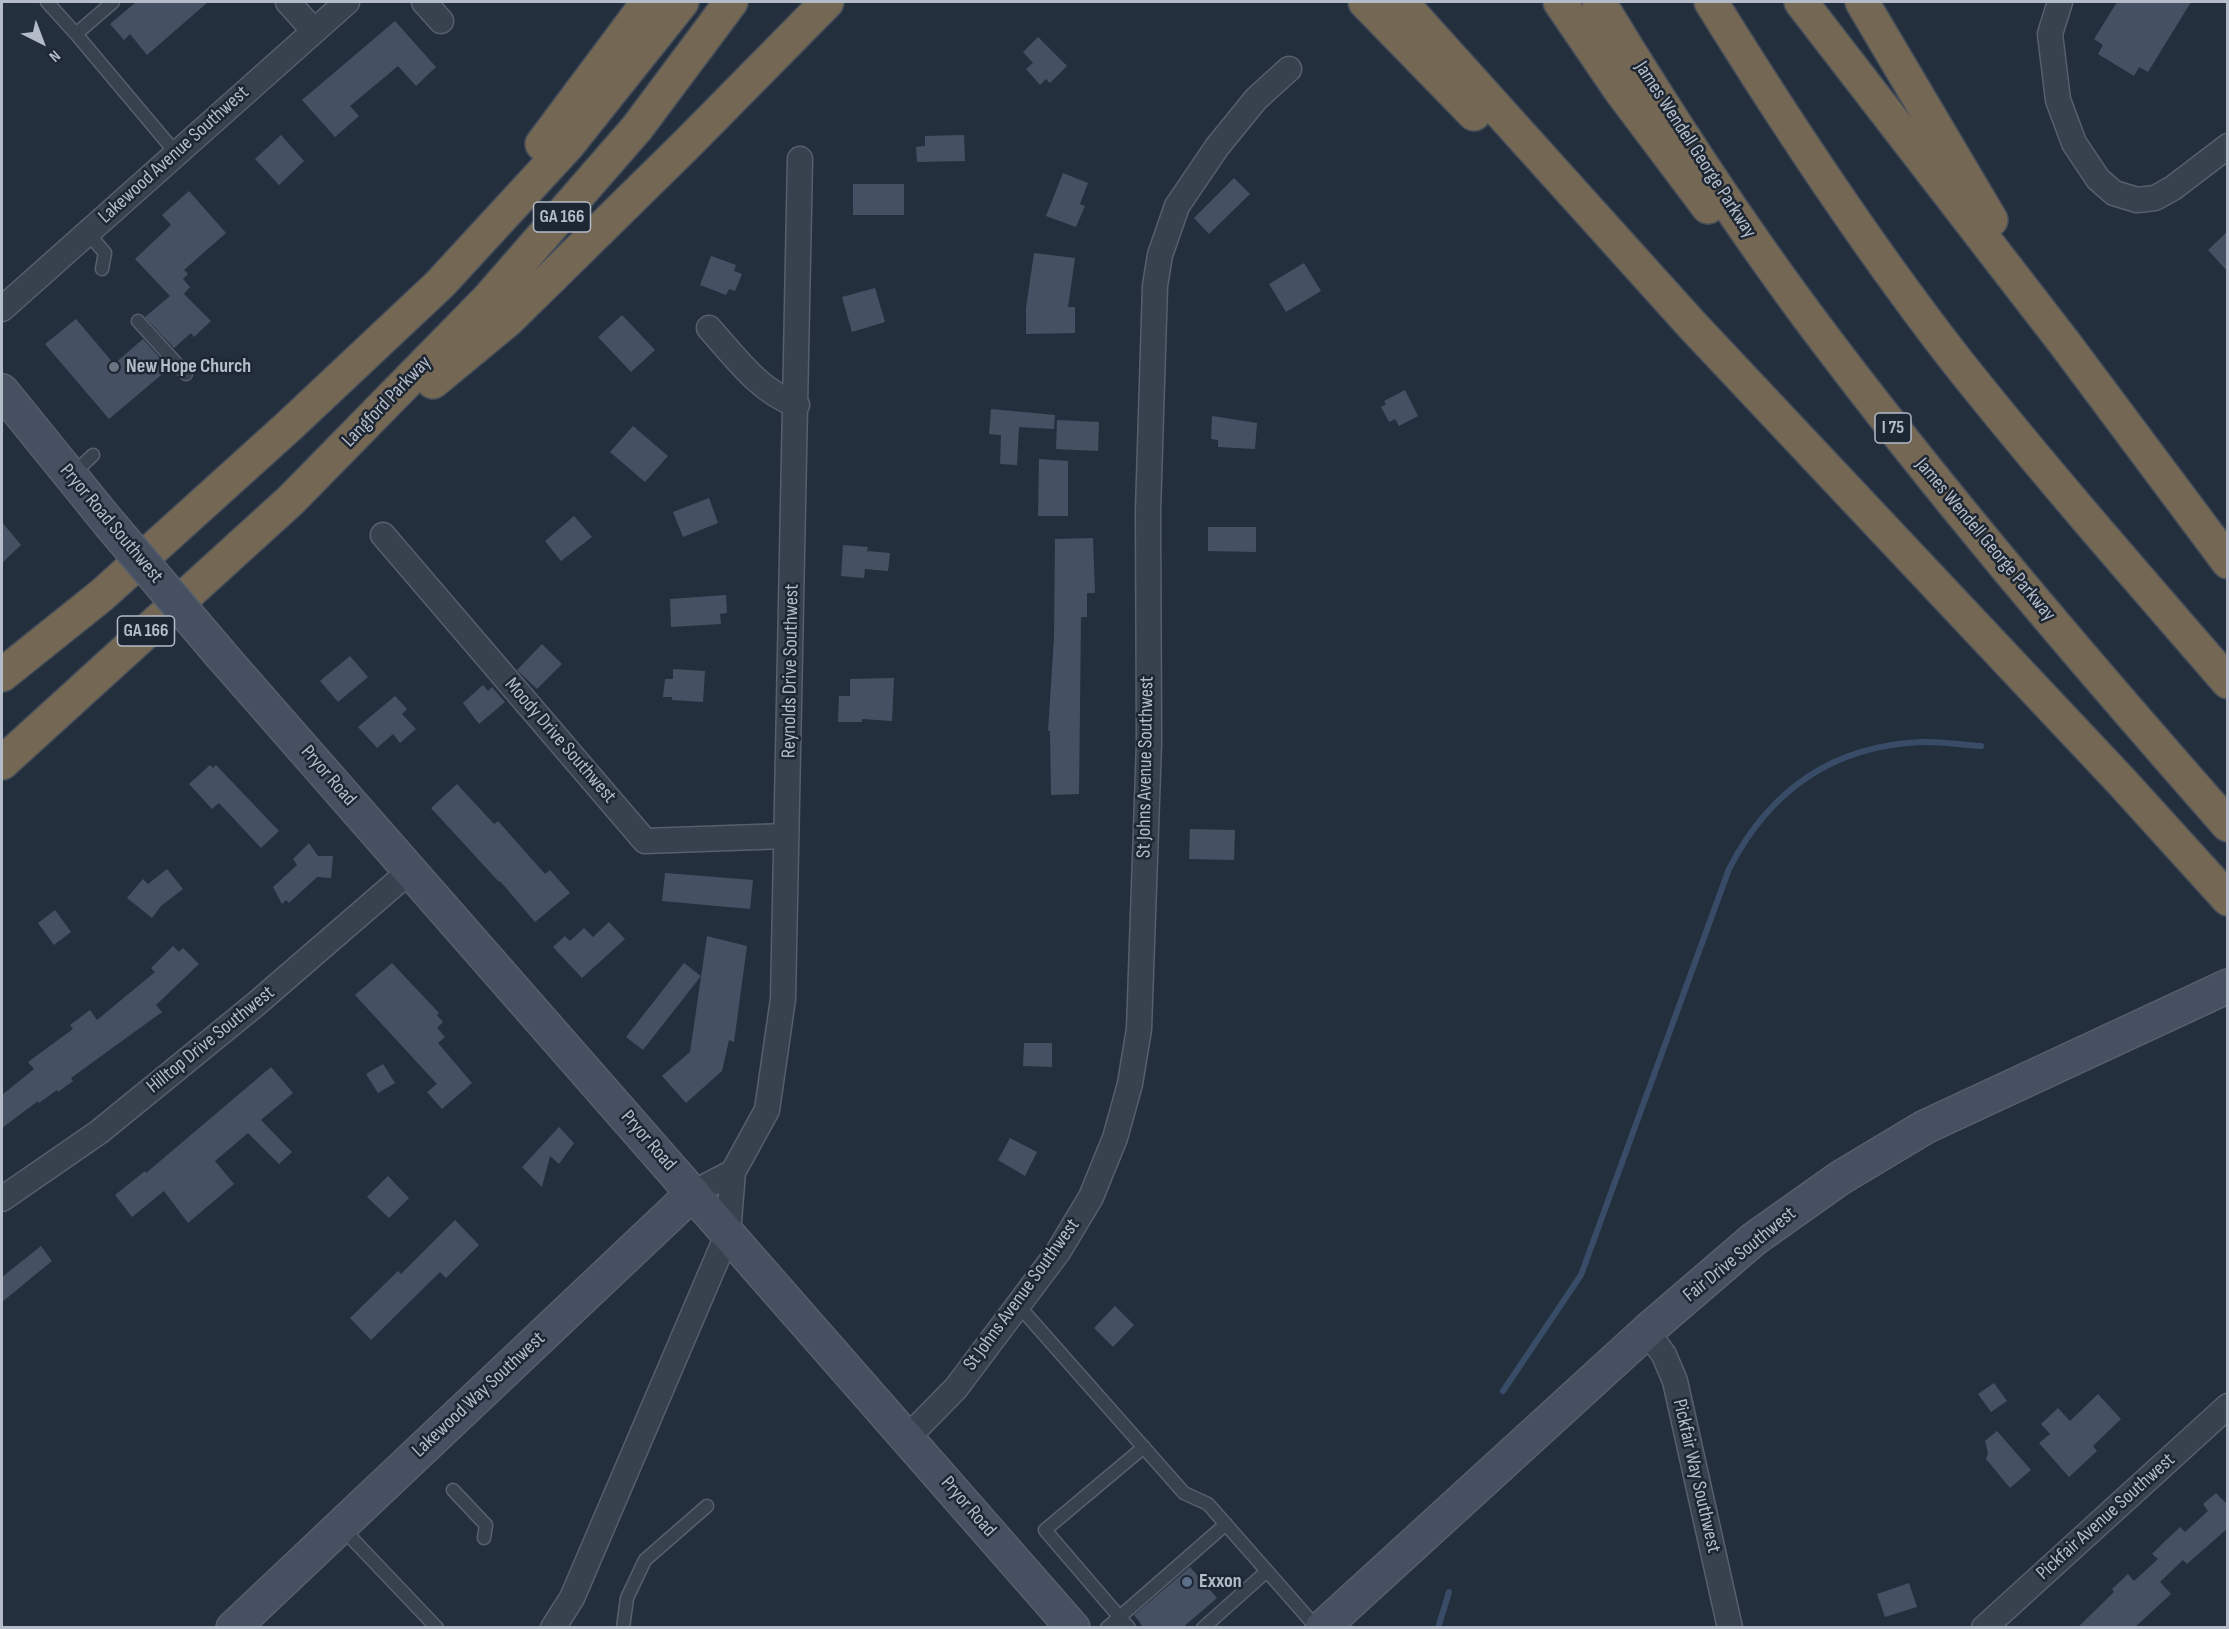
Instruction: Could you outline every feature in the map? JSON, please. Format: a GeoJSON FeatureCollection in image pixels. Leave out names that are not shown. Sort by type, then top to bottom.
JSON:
{"type":"FeatureCollection","features":[{"type":"Feature","properties":{"kind":"highway"},"geometry":{"type":"LineString","coordinates":[[440,284],[648,2]]}},
{"type":"Feature","properties":{"kind":"highway","name":"GA 166"},"geometry":{"type":"LineString","coordinates":[[2,675],[102,595],[289,426],[440,284],[568,145],[682,2]]}},
{"type":"Feature","properties":{"kind":"highway","name":"Langford Parkway"},"geometry":{"type":"LineString","coordinates":[[2,762],[291,500],[488,299],[588,187],[642,122],[731,2]]}},
{"type":"Feature","properties":{"kind":"highway"},"geometry":{"type":"LineString","coordinates":[[291,500],[508,320],[827,2]]}},
{"type":"Feature","properties":{"kind":"highway"},"geometry":{"type":"LineString","coordinates":[[1365,2],[1464,104],[1692,325]]}},
{"type":"Feature","properties":{"kind":"highway"},"geometry":{"type":"LineString","coordinates":[[1401,2],[1692,325],[2121,781],[2228,899]]}},
{"type":"Feature","properties":{"kind":"highway"},"geometry":{"type":"LineString","coordinates":[[1560,2],[1620,90],[1691,186],[1903,441]]}},
{"type":"Feature","properties":{"kind":"highway","name":"James Wendell George Parkway"},"geometry":{"type":"LineString","coordinates":[[1599,2],[1759,249],[1903,441],[1991,549],[2228,825]]}},
{"type":"Feature","properties":{"kind":"highway"},"geometry":{"type":"LineString","coordinates":[[1711,2],[1769,95],[1859,227],[1959,363],[2135,576],[2228,682]]}},
{"type":"Feature","properties":{"kind":"highway"},"geometry":{"type":"LineString","coordinates":[[1801,2],[2066,345],[2228,562]]}},
{"type":"Feature","properties":{"kind":"highway"},"geometry":{"type":"LineString","coordinates":[[1862,2],[2066,345]]}},
{"type":"Feature","properties":{"kind":"street"},"geometry":{"type":"LineString","coordinates":[[288,2],[314,31]]}},
{"type":"Feature","properties":{"kind":"street","name":"Lakewood Avenue Southwest"},"geometry":{"type":"LineString","coordinates":[[2,309],[347,2]]}},
{"type":"Feature","properties":{"kind":"street"},"geometry":{"type":"LineString","coordinates":[[424,2],[441,21]]}},
{"type":"Feature","properties":{"kind":"street"},"geometry":{"type":"LineString","coordinates":[[2060,2],[2050,34],[2058,100],[2074,143],[2098,179],[2114,193],[2137,200],[2155,198],[2173,188],[2228,146]]}},
{"type":"Feature","properties":{"kind":"street","name":"St Johns Avenue Southwest"},"geometry":{"type":"LineString","coordinates":[[907,1438],[956,1388],[1058,1252],[1091,1197],[1115,1138],[1130,1084],[1139,1029],[1149,743],[1148,511],[1155,286],[1160,255],[1177,206],[1217,147],[1256,99],[1289,69]]}},
{"type":"Feature","properties":{"kind":"street","name":"Reynolds Drive Southwest"},"geometry":{"type":"LineString","coordinates":[[733,1172],[767,1110],[783,999],[797,405],[800,159]]}},
{"type":"Feature","properties":{"kind":"street"},"geometry":{"type":"LineString","coordinates":[[709,328],[761,386],[777,398],[797,405]]}},
{"type":"Feature","properties":{"kind":"street","name":"Pryor Road Southwest"},"geometry":{"type":"LineString","coordinates":[[2,391],[82,465],[109,523],[222,656]]}},
{"type":"Feature","properties":{"kind":"street","name":"Moody Drive Southwest"},"geometry":{"type":"LineString","coordinates":[[383,535],[645,841],[786,836]]}},
{"type":"Feature","properties":{"kind":"street","name":"Pryor Road"},"geometry":{"type":"LineString","coordinates":[[222,656],[1073,1628]]}},
{"type":"Feature","properties":{"kind":"street","name":"Hilltop Drive Southwest"},"geometry":{"type":"LineString","coordinates":[[2,1199],[99,1132],[256,1004],[411,870]]}},
{"type":"Feature","properties":{"kind":"street","name":"Fair Drive Southwest"},"geometry":{"type":"LineString","coordinates":[[1322,1628],[1647,1331],[1754,1239],[1849,1173],[1925,1127],[2226,987]]}},
{"type":"Feature","properties":{"kind":"street"},"geometry":{"type":"LineString","coordinates":[[553,1628],[572,1598],[728,1233],[733,1172]]}},
{"type":"Feature","properties":{"kind":"street","name":"Lakewood Way Southwest"},"geometry":{"type":"LineString","coordinates":[[233,1628],[693,1194],[733,1172]]}},
{"type":"Feature","properties":{"kind":"street","name":"Pickfair Way Southwest"},"geometry":{"type":"LineString","coordinates":[[1647,1331],[1664,1355],[1675,1382],[1730,1628]]}},
{"type":"Feature","properties":{"kind":"street","name":"Pickfair Avenue Southwest"},"geometry":{"type":"LineString","coordinates":[[1984,1628],[2228,1406]]}},
{"type":"Feature","properties":{"kind":"lane"},"geometry":{"type":"LineString","coordinates":[[47,2],[176,153]]}},
{"type":"Feature","properties":{"kind":"lane"},"geometry":{"type":"LineString","coordinates":[[76,34],[113,2]]}},
{"type":"Feature","properties":{"kind":"lane"},"geometry":{"type":"LineString","coordinates":[[87,232],[105,253],[102,269]]}},
{"type":"Feature","properties":{"kind":"lane"},"geometry":{"type":"LineString","coordinates":[[138,321],[186,374]]}},
{"type":"Feature","properties":{"kind":"lane"},"geometry":{"type":"LineString","coordinates":[[1018,1305],[1184,1493],[1208,1504],[1317,1628]]}},
{"type":"Feature","properties":{"kind":"lane"},"geometry":{"type":"LineString","coordinates":[[1128,1628],[1045,1530],[1144,1447]]}},
{"type":"Feature","properties":{"kind":"lane"},"geometry":{"type":"LineString","coordinates":[[453,1490],[486,1525],[484,1538]]}},
{"type":"Feature","properties":{"kind":"lane"},"geometry":{"type":"LineString","coordinates":[[623,1628],[627,1598],[645,1560],[707,1506]]}},
{"type":"Feature","properties":{"kind":"lane"},"geometry":{"type":"LineString","coordinates":[[1107,1628],[1226,1524]]}},
{"type":"Feature","properties":{"kind":"lane"},"geometry":{"type":"LineString","coordinates":[[340,1526],[438,1628]]}},
{"type":"Feature","properties":{"kind":"lane"},"geometry":{"type":"LineString","coordinates":[[1203,1628],[1267,1570]]}},
{"type":"Feature","properties":{"kind":"building"},"geometry":{"type":"Polygon","coordinates":[[[136,2],[208,2],[147,55],[130,34],[124,40],[110,24],[136,2]]]}},
{"type":"Feature","properties":{"kind":"building"},"geometry":{"type":"Polygon","coordinates":[[[2117,2],[2191,2],[2148,72],[2139,67],[2134,76],[2098,54],[2103,45],[2094,39],[2117,2]]]}},
{"type":"Feature","properties":{"kind":"building"},"geometry":{"type":"Polygon","coordinates":[[[395,21],[436,67],[416,86],[398,66],[350,106],[359,116],[335,137],[302,100],[395,21]]]}},
{"type":"Feature","properties":{"kind":"building"},"geometry":{"type":"Polygon","coordinates":[[[1038,37],[1067,66],[1050,83],[1046,79],[1040,85],[1026,69],[1033,63],[1023,52],[1038,37]]]}},
{"type":"Feature","properties":{"kind":"building"},"geometry":{"type":"Polygon","coordinates":[[[281,135],[304,161],[279,185],[255,159],[281,135]]]}},
{"type":"Feature","properties":{"kind":"building"},"geometry":{"type":"Polygon","coordinates":[[[964,135],[965,161],[917,162],[916,147],[925,146],[925,136],[964,135]]]}},
{"type":"Feature","properties":{"kind":"building"},"geometry":{"type":"Polygon","coordinates":[[[1063,173],[1088,183],[1080,204],[1085,206],[1076,227],[1046,216],[1063,173]]]}},
{"type":"Feature","properties":{"kind":"building"},"geometry":{"type":"Polygon","coordinates":[[[1234,178],[1250,194],[1209,234],[1194,218],[1234,178]]]}},
{"type":"Feature","properties":{"kind":"building"},"geometry":{"type":"Polygon","coordinates":[[[853,184],[904,184],[904,215],[853,215],[853,184]]]}},
{"type":"Feature","properties":{"kind":"building"},"geometry":{"type":"Polygon","coordinates":[[[189,191],[226,233],[184,270],[188,274],[183,279],[190,287],[184,294],[211,321],[194,337],[191,333],[174,348],[145,317],[170,296],[135,259],[171,225],[162,215],[189,191]]]}},
{"type":"Feature","properties":{"kind":"building"},"geometry":{"type":"Polygon","coordinates":[[[2228,231],[2228,272],[2208,250],[2228,231]]]}},
{"type":"Feature","properties":{"kind":"building"},"geometry":{"type":"Polygon","coordinates":[[[1034,253],[1075,258],[1068,307],[1075,307],[1075,333],[1026,334],[1026,308],[1034,253]]]}},
{"type":"Feature","properties":{"kind":"building"},"geometry":{"type":"Polygon","coordinates":[[[711,256],[736,265],[734,271],[742,274],[735,291],[729,289],[726,295],[700,285],[711,256]]]}},
{"type":"Feature","properties":{"kind":"building"},"geometry":{"type":"Polygon","coordinates":[[[1304,263],[1321,291],[1286,312],[1269,284],[1304,263]]]}},
{"type":"Feature","properties":{"kind":"building"},"geometry":{"type":"Polygon","coordinates":[[[875,288],[885,322],[852,332],[842,297],[875,288]]]}},
{"type":"Feature","properties":{"kind":"building"},"geometry":{"type":"Polygon","coordinates":[[[622,315],[655,350],[631,372],[598,337],[622,315]]]}},
{"type":"Feature","properties":{"kind":"building","name":"New Hope Church"},"geometry":{"type":"Polygon","coordinates":[[[76,319],[114,364],[143,339],[161,359],[158,362],[166,371],[109,419],[45,344],[76,319]]]}},
{"type":"Feature","properties":{"kind":"building"},"geometry":{"type":"Polygon","coordinates":[[[1405,390],[1418,416],[1399,426],[1395,419],[1389,422],[1381,407],[1386,404],[1384,401],[1405,390]]]}},
{"type":"Feature","properties":{"kind":"building"},"geometry":{"type":"Polygon","coordinates":[[[991,409],[1055,415],[1054,429],[1019,427],[1017,465],[1000,464],[1001,435],[989,434],[991,409]]]}},
{"type":"Feature","properties":{"kind":"building"},"geometry":{"type":"Polygon","coordinates":[[[1212,416],[1257,423],[1255,449],[1218,447],[1218,440],[1211,439],[1212,416]]]}},
{"type":"Feature","properties":{"kind":"building"},"geometry":{"type":"Polygon","coordinates":[[[1057,420],[1099,422],[1098,451],[1056,449],[1057,420]]]}},
{"type":"Feature","properties":{"kind":"building"},"geometry":{"type":"Polygon","coordinates":[[[633,426],[668,456],[645,482],[610,452],[633,426]]]}},
{"type":"Feature","properties":{"kind":"building"},"geometry":{"type":"Polygon","coordinates":[[[1039,459],[1068,461],[1068,516],[1038,516],[1039,459]]]}},
{"type":"Feature","properties":{"kind":"building"},"geometry":{"type":"Polygon","coordinates":[[[709,498],[718,523],[683,537],[673,512],[709,498]]]}},
{"type":"Feature","properties":{"kind":"building"},"geometry":{"type":"Polygon","coordinates":[[[574,516],[592,537],[561,561],[545,541],[574,516]]]}},
{"type":"Feature","properties":{"kind":"building"},"geometry":{"type":"Polygon","coordinates":[[[2,522],[21,545],[2,563],[2,522]]]}},
{"type":"Feature","properties":{"kind":"building"},"geometry":{"type":"Polygon","coordinates":[[[1208,527],[1256,527],[1256,552],[1208,551],[1208,527]]]}},
{"type":"Feature","properties":{"kind":"building"},"geometry":{"type":"Polygon","coordinates":[[[1093,538],[1095,593],[1087,593],[1087,617],[1081,617],[1079,794],[1051,795],[1050,731],[1048,731],[1054,638],[1055,539],[1093,538]]]}},
{"type":"Feature","properties":{"kind":"building"},"geometry":{"type":"Polygon","coordinates":[[[843,545],[868,547],[867,551],[890,553],[888,571],[865,569],[864,578],[841,576],[843,545]]]}},
{"type":"Feature","properties":{"kind":"building"},"geometry":{"type":"Polygon","coordinates":[[[726,595],[727,613],[720,614],[721,624],[671,627],[670,599],[726,595]]]}},
{"type":"Feature","properties":{"kind":"building"},"geometry":{"type":"Polygon","coordinates":[[[542,644],[562,664],[537,689],[517,670],[542,644]]]}},
{"type":"Feature","properties":{"kind":"building"},"geometry":{"type":"Polygon","coordinates":[[[350,656],[368,677],[338,702],[320,681],[350,656]]]}},
{"type":"Feature","properties":{"kind":"building"},"geometry":{"type":"Polygon","coordinates":[[[673,669],[705,671],[703,702],[672,700],[672,697],[663,697],[665,679],[673,679],[673,669]]]}},
{"type":"Feature","properties":{"kind":"building"},"geometry":{"type":"Polygon","coordinates":[[[894,678],[892,721],[862,719],[862,722],[838,722],[839,696],[850,696],[850,679],[894,678]]]}},
{"type":"Feature","properties":{"kind":"building"},"geometry":{"type":"Polygon","coordinates":[[[483,685],[488,691],[492,687],[505,702],[479,724],[463,703],[483,685]]]}},
{"type":"Feature","properties":{"kind":"building"},"geometry":{"type":"Polygon","coordinates":[[[395,696],[407,709],[402,714],[416,729],[400,743],[393,734],[377,748],[358,727],[395,696]]]}},
{"type":"Feature","properties":{"kind":"building"},"geometry":{"type":"Polygon","coordinates":[[[210,765],[213,768],[216,765],[279,831],[261,848],[219,803],[212,809],[189,784],[210,765]]]}},
{"type":"Feature","properties":{"kind":"building"},"geometry":{"type":"Polygon","coordinates":[[[457,784],[494,824],[498,821],[545,874],[550,870],[570,893],[535,922],[431,808],[457,784]]]}},
{"type":"Feature","properties":{"kind":"building"},"geometry":{"type":"Polygon","coordinates":[[[1190,829],[1235,830],[1234,860],[1189,859],[1190,829]]]}},
{"type":"Feature","properties":{"kind":"building"},"geometry":{"type":"Polygon","coordinates":[[[309,843],[318,856],[333,856],[331,878],[317,877],[289,903],[286,900],[282,904],[273,887],[297,865],[293,859],[309,843]]]}},
{"type":"Feature","properties":{"kind":"building"},"geometry":{"type":"Polygon","coordinates":[[[167,869],[183,889],[161,906],[152,918],[127,898],[143,879],[148,884],[167,869]]]}},
{"type":"Feature","properties":{"kind":"building"},"geometry":{"type":"Polygon","coordinates":[[[665,873],[753,880],[750,909],[662,901],[665,873]]]}},
{"type":"Feature","properties":{"kind":"building"},"geometry":{"type":"Polygon","coordinates":[[[55,910],[71,932],[54,945],[38,923],[55,910]]]}},
{"type":"Feature","properties":{"kind":"building"},"geometry":{"type":"Polygon","coordinates":[[[609,922],[625,939],[582,978],[553,947],[565,936],[570,941],[584,928],[593,937],[609,922]]]}},
{"type":"Feature","properties":{"kind":"building"},"geometry":{"type":"Polygon","coordinates":[[[707,936],[747,946],[734,1042],[729,1040],[722,1071],[686,1103],[662,1076],[690,1052],[707,936]]]}},
{"type":"Feature","properties":{"kind":"building"},"geometry":{"type":"Polygon","coordinates":[[[173,946],[179,952],[183,948],[199,964],[156,1005],[162,1012],[71,1078],[73,1081],[58,1092],[57,1090],[39,1103],[38,1101],[2,1128],[2,1095],[34,1069],[28,1062],[73,1029],[70,1025],[90,1010],[97,1020],[155,972],[151,968],[173,946]]]}},
{"type":"Feature","properties":{"kind":"building"},"geometry":{"type":"Polygon","coordinates":[[[392,963],[439,1013],[437,1015],[443,1022],[437,1028],[445,1037],[438,1043],[472,1083],[442,1109],[427,1092],[437,1084],[355,995],[392,963]]]}},
{"type":"Feature","properties":{"kind":"building"},"geometry":{"type":"Polygon","coordinates":[[[684,963],[701,976],[643,1050],[626,1037],[684,963]]]}},
{"type":"Feature","properties":{"kind":"building"},"geometry":{"type":"Polygon","coordinates":[[[1024,1043],[1052,1043],[1052,1067],[1023,1066],[1024,1043]]]}},
{"type":"Feature","properties":{"kind":"building"},"geometry":{"type":"Polygon","coordinates":[[[383,1064],[395,1083],[378,1093],[366,1074],[383,1064]]]}},
{"type":"Feature","properties":{"kind":"building"},"geometry":{"type":"Polygon","coordinates":[[[271,1067],[293,1093],[261,1120],[292,1152],[279,1164],[248,1133],[215,1161],[234,1184],[188,1223],[164,1191],[132,1217],[115,1195],[145,1171],[146,1173],[271,1067]]]}},
{"type":"Feature","properties":{"kind":"building"},"geometry":{"type":"Polygon","coordinates":[[[559,1127],[574,1143],[559,1164],[550,1156],[542,1187],[522,1167],[559,1127]]]}},
{"type":"Feature","properties":{"kind":"building"},"geometry":{"type":"Polygon","coordinates":[[[1010,1138],[1037,1152],[1025,1176],[998,1160],[1010,1138]]]}},
{"type":"Feature","properties":{"kind":"building"},"geometry":{"type":"Polygon","coordinates":[[[388,1176],[409,1198],[389,1218],[367,1197],[388,1176]]]}},
{"type":"Feature","properties":{"kind":"building"},"geometry":{"type":"Polygon","coordinates":[[[455,1220],[479,1245],[446,1278],[440,1272],[371,1340],[350,1318],[398,1271],[401,1274],[455,1220]]]}},
{"type":"Feature","properties":{"kind":"building"},"geometry":{"type":"Polygon","coordinates":[[[41,1246],[52,1261],[2,1302],[2,1277],[41,1246]]]}},
{"type":"Feature","properties":{"kind":"building"},"geometry":{"type":"Polygon","coordinates":[[[1115,1306],[1134,1325],[1113,1347],[1094,1328],[1115,1306]]]}},
{"type":"Feature","properties":{"kind":"building"},"geometry":{"type":"Polygon","coordinates":[[[1994,1383],[2007,1401],[1991,1412],[1978,1394],[1994,1383]]]}},
{"type":"Feature","properties":{"kind":"building"},"geometry":{"type":"Polygon","coordinates":[[[2098,1394],[2121,1419],[2093,1446],[2097,1451],[2069,1477],[2039,1443],[2050,1434],[2041,1424],[2058,1408],[2070,1421],[2098,1394]]]}},
{"type":"Feature","properties":{"kind":"building"},"geometry":{"type":"Polygon","coordinates":[[[1997,1431],[2031,1470],[2010,1488],[1986,1459],[1988,1453],[1985,1441],[1997,1431]]]}},
{"type":"Feature","properties":{"kind":"building"},"geometry":{"type":"Polygon","coordinates":[[[2216,1493],[2228,1505],[2228,1528],[2187,1564],[2183,1560],[2160,1582],[2171,1594],[2134,1628],[2077,1628],[2114,1592],[2112,1589],[2128,1574],[2134,1581],[2158,1559],[2152,1554],[2180,1527],[2185,1532],[2208,1511],[2203,1504],[2216,1493]]]}},
{"type":"Feature","properties":{"kind":"building","name":"Exxon"},"geometry":{"type":"Polygon","coordinates":[[[1190,1567],[1217,1598],[1182,1628],[1144,1628],[1134,1615],[1190,1567]]]}},
{"type":"Feature","properties":{"kind":"building"},"geometry":{"type":"Polygon","coordinates":[[[1909,1583],[1917,1607],[1885,1617],[1877,1594],[1909,1583]]]}},
{"type":"Feature","properties":{"kind":"waterway"},"geometry":{"type":"LineString","coordinates":[[1503,1391],[1581,1275],[1729,869],[1745,841],[1763,817],[1784,796],[1807,778],[1832,763],[1889,745],[1928,742],[1981,746]]}},
{"type":"Feature","properties":{"kind":"waterway"},"geometry":{"type":"LineString","coordinates":[[1438,1628],[1449,1592]]}},
{"type":"Feature","properties":{"kind":"place","name":"New Hope Church"},"geometry":{"type":"Point","coordinates":[114,367]}},
{"type":"Feature","properties":{"kind":"place","name":"Exxon"},"geometry":{"type":"Point","coordinates":[1187,1582]}}]}
